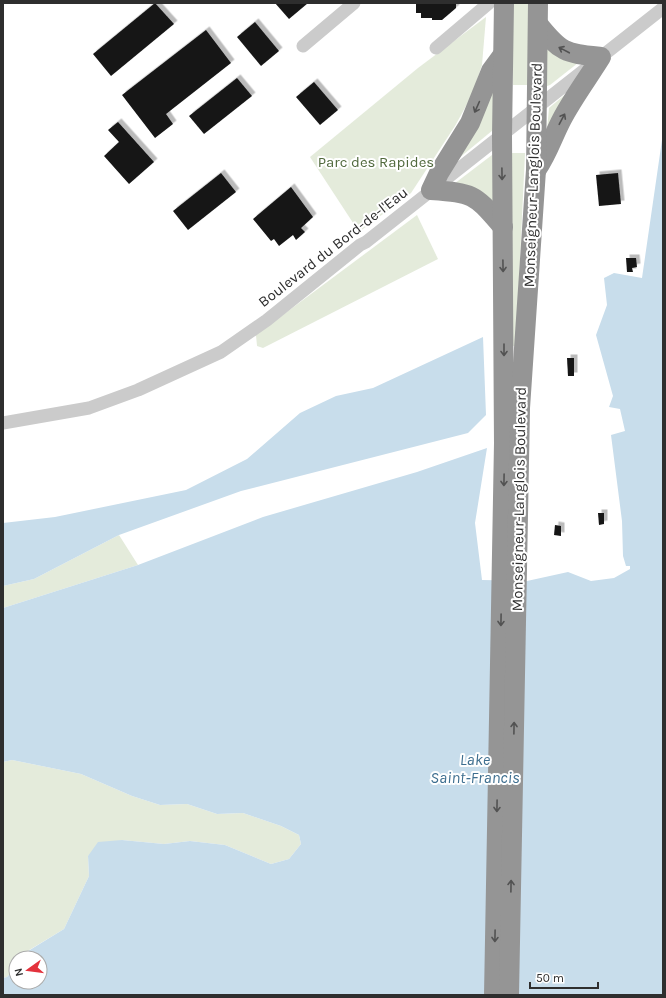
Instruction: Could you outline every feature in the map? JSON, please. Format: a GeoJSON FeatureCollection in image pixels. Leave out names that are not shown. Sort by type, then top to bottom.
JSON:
{"type":"FeatureCollection","features":[{"type":"Feature","properties":{"kind":"highway","name":"Monseigneur-Langlois Boulevard"},"geometry":{"type":"LineString","coordinates":[[504,3],[502,135],[504,443],[509,581],[508,995]]}},
{"type":"Feature","properties":{"kind":"highway","name":"Monseigneur-Langlois Boulevard"},"geometry":{"type":"LineString","coordinates":[[494,995],[509,581],[536,170],[538,105],[538,3]]}},
{"type":"Feature","properties":{"kind":"highway"},"geometry":{"type":"LineString","coordinates":[[536,170],[547,155],[568,108],[601,57],[575,54],[564,50],[554,43],[538,24]]}},
{"type":"Feature","properties":{"kind":"highway"},"geometry":{"type":"LineString","coordinates":[[503,54],[491,70],[480,100],[467,128],[439,173],[431,190],[462,192],[474,197],[483,203],[503,227]]}},
{"type":"Feature","properties":{"kind":"street"},"geometry":{"type":"LineString","coordinates":[[303,46],[354,3]]}},
{"type":"Feature","properties":{"kind":"street"},"geometry":{"type":"LineString","coordinates":[[436,48],[489,3]]}},
{"type":"Feature","properties":{"kind":"street","name":"Boulevard du Bord-de-l'Eau"},"geometry":{"type":"LineString","coordinates":[[3,423],[89,408],[138,390],[221,352],[267,320],[663,8]]}},
{"type":"Feature","properties":{"kind":"green space"},"geometry":{"type":"Polygon","coordinates":[[[512,3],[530,3],[530,85],[513,85],[512,3]]]}},
{"type":"Feature","properties":{"kind":"green space","name":"Parc des Rapides"},"geometry":{"type":"Polygon","coordinates":[[[486,17],[482,65],[472,95],[455,126],[411,193],[359,232],[310,157],[418,68],[486,17]]]}},
{"type":"Feature","properties":{"kind":"green space"},"geometry":{"type":"Polygon","coordinates":[[[544,39],[583,59],[550,85],[544,87],[544,39]]]}},
{"type":"Feature","properties":{"kind":"green space"},"geometry":{"type":"Polygon","coordinates":[[[494,74],[493,130],[447,168],[494,74]]]}},
{"type":"Feature","properties":{"kind":"green space"},"geometry":{"type":"Polygon","coordinates":[[[580,82],[546,140],[549,108],[580,82]]]}},
{"type":"Feature","properties":{"kind":"green space"},"geometry":{"type":"Polygon","coordinates":[[[509,153],[525,153],[515,346],[512,346],[509,153]]]}},
{"type":"Feature","properties":{"kind":"green space"},"geometry":{"type":"Polygon","coordinates":[[[492,155],[495,210],[450,187],[492,155]]]}},
{"type":"Feature","properties":{"kind":"green space"},"geometry":{"type":"Polygon","coordinates":[[[417,215],[438,259],[263,348],[257,346],[256,335],[417,215]]]}},
{"type":"Feature","properties":{"kind":"green space"},"geometry":{"type":"Polygon","coordinates":[[[119,535],[138,565],[3,608],[3,586],[34,579],[119,535]]]}},
{"type":"Feature","properties":{"kind":"green space"},"geometry":{"type":"Polygon","coordinates":[[[12,760],[81,774],[132,796],[160,805],[187,804],[217,814],[243,813],[281,826],[299,835],[301,844],[289,859],[271,864],[225,845],[190,841],[164,844],[122,840],[88,856],[89,876],[64,929],[29,950],[8,950],[8,976],[3,978],[3,762],[12,760]]]}},
{"type":"Feature","properties":{"kind":"water","name":"Lake Saint-Francis"},"geometry":{"type":"Polygon","coordinates":[[[663,133],[663,995],[3,995],[3,978],[8,976],[8,990],[48,990],[48,950],[30,950],[64,929],[89,876],[88,856],[98,842],[122,840],[164,844],[190,841],[225,845],[271,864],[289,859],[301,844],[299,835],[281,826],[243,813],[217,814],[187,804],[160,805],[132,796],[81,774],[12,760],[3,762],[3,608],[138,565],[263,517],[417,472],[487,448],[475,523],[482,580],[527,581],[568,572],[591,581],[614,578],[630,569],[630,566],[626,566],[623,556],[622,521],[611,435],[625,431],[620,409],[609,407],[613,396],[596,335],[607,305],[604,278],[614,273],[642,278],[663,133]]]}},
{"type":"Feature","properties":{"kind":"water"},"geometry":{"type":"Polygon","coordinates":[[[483,337],[486,415],[468,433],[241,491],[119,535],[34,579],[3,586],[3,523],[55,517],[186,490],[247,459],[300,413],[336,396],[373,388],[483,337]]]}},
{"type":"Feature","properties":{"kind":"building"},"geometry":{"type":"Polygon","coordinates":[[[155,3],[174,24],[111,76],[93,54],[155,3]]]}},
{"type":"Feature","properties":{"kind":"building"},"geometry":{"type":"Polygon","coordinates":[[[275,3],[308,3],[289,19],[275,3]]]}},
{"type":"Feature","properties":{"kind":"building"},"geometry":{"type":"Polygon","coordinates":[[[416,3],[456,3],[456,8],[442,20],[432,20],[432,18],[421,18],[421,13],[416,13],[416,3]]]}},
{"type":"Feature","properties":{"kind":"building"},"geometry":{"type":"Polygon","coordinates":[[[255,22],[279,51],[261,66],[237,37],[255,22]]]}},
{"type":"Feature","properties":{"kind":"building"},"geometry":{"type":"Polygon","coordinates":[[[206,30],[231,63],[166,114],[173,124],[155,138],[122,95],[206,30]]]}},
{"type":"Feature","properties":{"kind":"building"},"geometry":{"type":"Polygon","coordinates":[[[237,78],[252,96],[204,134],[189,116],[237,78]]]}},
{"type":"Feature","properties":{"kind":"building"},"geometry":{"type":"Polygon","coordinates":[[[314,82],[338,110],[320,125],[296,97],[314,82]]]}},
{"type":"Feature","properties":{"kind":"building"},"geometry":{"type":"Polygon","coordinates":[[[118,122],[154,162],[129,184],[104,156],[119,142],[108,130],[118,122]]]}},
{"type":"Feature","properties":{"kind":"building"},"geometry":{"type":"Polygon","coordinates":[[[221,173],[236,192],[188,230],[173,211],[221,173]]]}},
{"type":"Feature","properties":{"kind":"building"},"geometry":{"type":"Polygon","coordinates":[[[618,173],[621,204],[599,206],[596,175],[618,173]]]}},
{"type":"Feature","properties":{"kind":"building"},"geometry":{"type":"Polygon","coordinates":[[[291,187],[313,217],[301,228],[305,232],[296,240],[293,235],[279,246],[274,239],[271,241],[253,219],[291,187]]]}},
{"type":"Feature","properties":{"kind":"building"},"geometry":{"type":"Polygon","coordinates":[[[626,258],[636,258],[637,267],[632,268],[633,272],[627,272],[626,258]]]}},
{"type":"Feature","properties":{"kind":"building"},"geometry":{"type":"Polygon","coordinates":[[[567,358],[574,358],[574,376],[568,376],[567,358]]]}},
{"type":"Feature","properties":{"kind":"building"},"geometry":{"type":"Polygon","coordinates":[[[598,513],[604,513],[604,524],[599,525],[598,513]]]}},
{"type":"Feature","properties":{"kind":"building"},"geometry":{"type":"Polygon","coordinates":[[[555,525],[561,526],[561,536],[554,535],[555,525]]]}}]}
